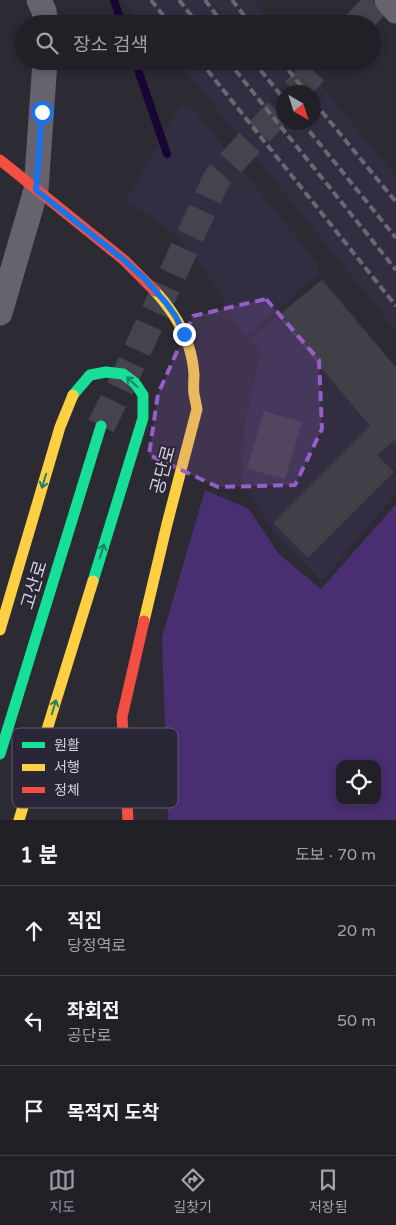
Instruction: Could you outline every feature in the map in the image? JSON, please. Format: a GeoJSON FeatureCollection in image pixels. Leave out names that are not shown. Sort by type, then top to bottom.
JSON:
{"type":"FeatureCollection","features":[{"type":"Feature","properties":{"kind":"street"},"geometry":{"type":"LineString","coordinates":[[39,0],[45,15]]}},
{"type":"Feature","properties":{"kind":"street"},"geometry":{"type":"LineString","coordinates":[[386,0],[396,11]]}},
{"type":"Feature","properties":{"kind":"street"},"geometry":{"type":"LineString","coordinates":[[0,313],[36,190],[44,70]]}},
{"type":"Feature","properties":{"kind":"street","name":"공단로"},"geometry":{"type":"LineString","coordinates":[[0,160],[144,278],[176,317],[191,356],[197,409],[167,524],[122,717],[123,728]]}},
{"type":"Feature","properties":{"kind":"street"},"geometry":{"type":"LineString","coordinates":[[0,630],[60,427],[73,394],[90,376],[106,372],[123,374],[135,383],[143,395],[143,418],[47,728]]}},
{"type":"Feature","properties":{"kind":"street","name":"고산로"},"geometry":{"type":"LineString","coordinates":[[0,754],[100,426]]}},
{"type":"Feature","properties":{"kind":"street"},"geometry":{"type":"LineString","coordinates":[[19,820],[23,808]]}},
{"type":"Feature","properties":{"kind":"highlighted area"},"geometry":{"type":"Polygon","coordinates":[[[266,299],[319,360],[322,429],[295,485],[218,487],[149,455],[158,394],[193,316],[266,299]]]}},
{"type":"Feature","properties":{"kind":"shaded area"},"geometry":{"type":"Polygon","coordinates":[[[121,0],[254,0],[265,15],[135,15],[121,0]]]}},
{"type":"Feature","properties":{"kind":"shaded area"},"geometry":{"type":"Polygon","coordinates":[[[185,70],[308,70],[321,85],[276,85],[276,130],[321,130],[321,85],[396,177],[396,331],[185,70]]]}},
{"type":"Feature","properties":{"kind":"shaded area"},"geometry":{"type":"Polygon","coordinates":[[[180,105],[191,106],[318,264],[318,275],[246,337],[230,315],[224,301],[206,272],[181,240],[150,216],[126,201],[180,105]]]}},
{"type":"Feature","properties":{"kind":"shaded area"},"geometry":{"type":"Polygon","coordinates":[[[323,278],[396,366],[396,494],[322,581],[277,537],[242,481],[244,426],[261,353],[249,339],[323,278]]]}},
{"type":"Feature","properties":{"kind":"shaded area"},"geometry":{"type":"Polygon","coordinates":[[[205,490],[249,509],[279,554],[321,589],[396,504],[396,820],[168,820],[168,808],[178,808],[178,728],[165,728],[162,637],[205,490]]]}},
{"type":"Feature","properties":{"kind":"building"},"geometry":{"type":"Polygon","coordinates":[[[322,280],[396,368],[396,439],[377,455],[394,472],[308,558],[273,523],[370,426],[278,316],[322,280]]]}},
{"type":"Feature","properties":{"kind":"building"},"geometry":{"type":"Polygon","coordinates":[[[264,411],[302,422],[285,479],[247,469],[264,411]]]}},
{"type":"Feature","properties":{"kind":"waterway"},"geometry":{"type":"LineString","coordinates":[[114,0],[119,15]]}},
{"type":"Feature","properties":{"kind":"waterway"},"geometry":{"type":"LineString","coordinates":[[138,70],[167,154]]}},
{"type":"Feature","properties":{"kind":"tunnel"},"geometry":{"type":"LineString","coordinates":[[366,15],[380,0]]}},
{"type":"Feature","properties":{"kind":"tunnel"},"geometry":{"type":"LineString","coordinates":[[301,85],[315,70]]}},
{"type":"Feature","properties":{"kind":"tunnel"},"geometry":{"type":"LineString","coordinates":[[101,426],[217,178],[276,114]]}},
{"type":"Feature","properties":{"kind":"railway"},"geometry":{"type":"LineString","coordinates":[[151,0],[163,15]]}},
{"type":"Feature","properties":{"kind":"railway"},"geometry":{"type":"LineString","coordinates":[[179,0],[191,15]]}},
{"type":"Feature","properties":{"kind":"railway"},"geometry":{"type":"LineString","coordinates":[[205,0],[216,15]]}},
{"type":"Feature","properties":{"kind":"railway"},"geometry":{"type":"LineString","coordinates":[[232,0],[244,15]]}},
{"type":"Feature","properties":{"kind":"railway"},"geometry":{"type":"LineString","coordinates":[[207,70],[396,306]]}},
{"type":"Feature","properties":{"kind":"railway"},"geometry":{"type":"LineString","coordinates":[[235,70],[396,270]]}},
{"type":"Feature","properties":{"kind":"railway"},"geometry":{"type":"LineString","coordinates":[[260,70],[276,89]]}},
{"type":"Feature","properties":{"kind":"railway"},"geometry":{"type":"LineString","coordinates":[[288,70],[300,85]]}},
{"type":"Feature","properties":{"kind":"railway"},"geometry":{"type":"LineString","coordinates":[[321,111],[396,202]]}},
{"type":"Feature","properties":{"kind":"railway"},"geometry":{"type":"LineString","coordinates":[[308,130],[396,238]]}},
{"type":"Feature","properties":{"kind":"traffic: fast"},"geometry":{"type":"LineString","coordinates":[[73,395],[90,375],[106,372],[123,374],[135,383],[143,395],[143,418],[93,581]]}},
{"type":"Feature","properties":{"kind":"traffic: fast"},"geometry":{"type":"LineString","coordinates":[[0,754],[101,426]]}},
{"type":"Feature","properties":{"kind":"traffic: slow"},"geometry":{"type":"LineString","coordinates":[[144,621],[197,409],[193,362],[190,351],[182,329],[170,309],[155,291]]}},
{"type":"Feature","properties":{"kind":"traffic: slow"},"geometry":{"type":"LineString","coordinates":[[0,630],[60,427],[73,395]]}},
{"type":"Feature","properties":{"kind":"traffic: slow"},"geometry":{"type":"LineString","coordinates":[[47,728],[93,581]]}},
{"type":"Feature","properties":{"kind":"traffic: slow"},"geometry":{"type":"LineString","coordinates":[[19,820],[23,808]]}},
{"type":"Feature","properties":{"kind":"traffic: jam"},"geometry":{"type":"LineString","coordinates":[[0,160],[124,260],[155,291]]}},
{"type":"Feature","properties":{"kind":"traffic: jam"},"geometry":{"type":"LineString","coordinates":[[123,728],[122,717],[144,621]]}},
{"type":"Feature","properties":{"kind":"traffic: jam"},"geometry":{"type":"LineString","coordinates":[[127,808],[128,820]]}},
{"type":"Feature","properties":{"kind":"route"},"geometry":{"type":"LineString","coordinates":[[42,112],[36,190],[144,278],[166,303],[176,317],[184,334]]}}]}
